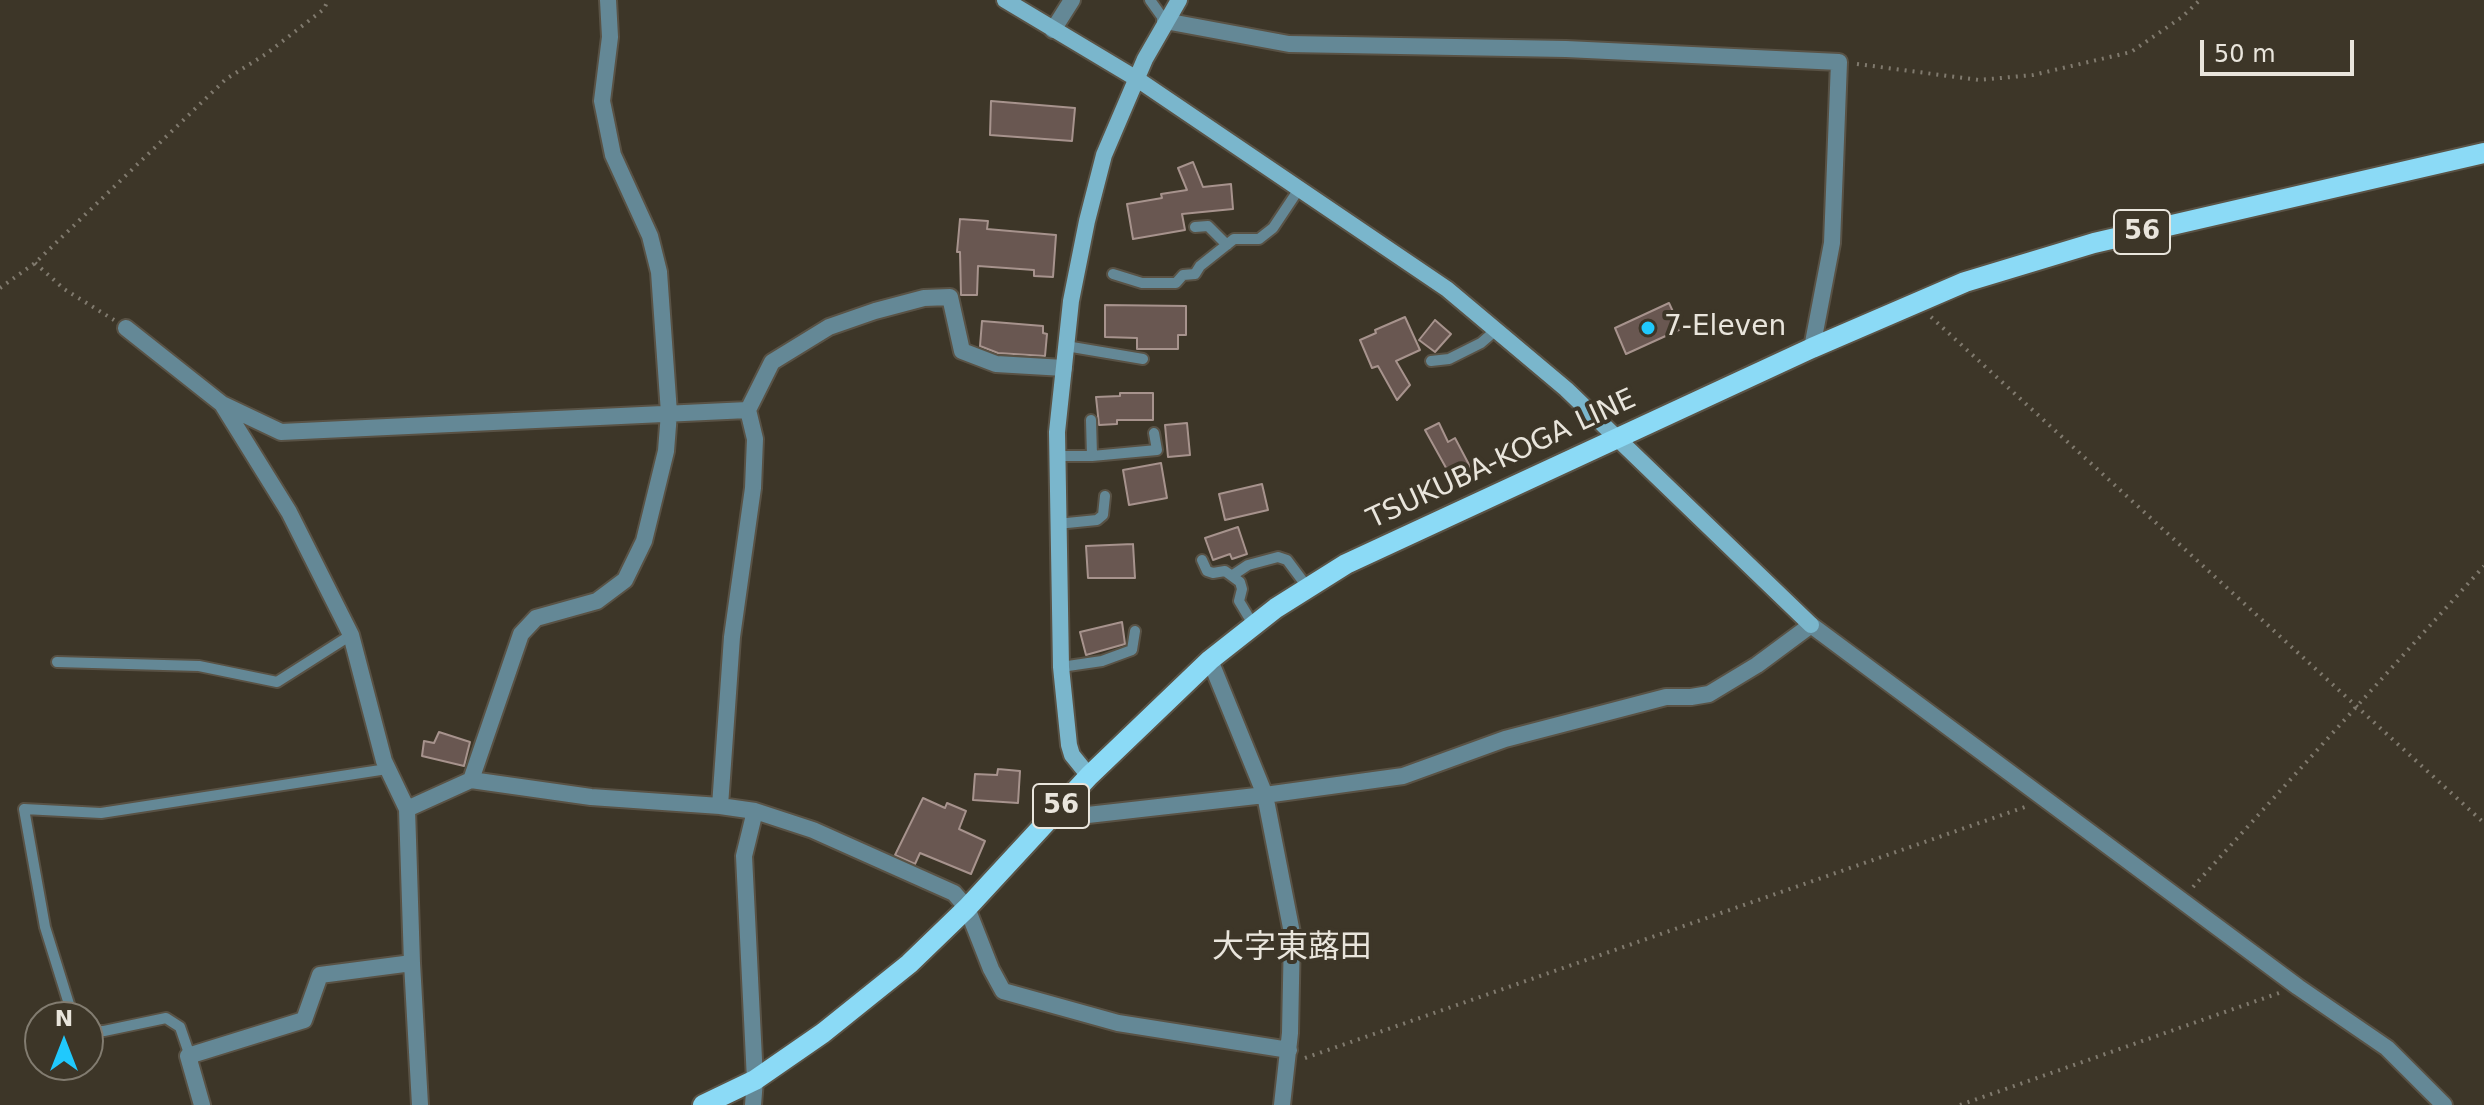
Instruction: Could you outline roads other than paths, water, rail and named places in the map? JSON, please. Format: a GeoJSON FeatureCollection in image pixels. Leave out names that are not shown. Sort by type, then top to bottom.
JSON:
{"type":"FeatureCollection","features":[{"type":"Feature","properties":{"kind":"main road","name":"TSUKUBA-KOGA LINE"},"geometry":{"type":"LineString","coordinates":[[703,1105],[755,1080],[823,1033],[909,964],[967,908],[1089,776],[1210,660],[1254,626],[1346,564],[1812,348],[1965,282],[2094,243],[2484,153]]}},
{"type":"Feature","properties":{"kind":"street"},"geometry":{"type":"LineString","coordinates":[[471,780],[521,634],[536,618],[597,601],[625,580],[644,541],[666,451],[669,413],[659,272],[650,236],[613,155],[602,101],[610,37],[608,0]]}},
{"type":"Feature","properties":{"kind":"street"},"geometry":{"type":"LineString","coordinates":[[1005,0],[1137,79],[1447,289],[1566,389],[1811,625],[2298,987],[2387,1048],[2444,1105]]}},
{"type":"Feature","properties":{"kind":"street"},"geometry":{"type":"LineString","coordinates":[[1053,30],[1072,0]]}},
{"type":"Feature","properties":{"kind":"street"},"geometry":{"type":"LineString","coordinates":[[1089,776],[1072,755],[1069,745],[1061,667],[1057,456],[1071,301],[1104,155],[1165,21],[1179,0]]}},
{"type":"Feature","properties":{"kind":"street"},"geometry":{"type":"LineString","coordinates":[[1165,21],[1289,44],[1566,49],[1839,62],[1832,243],[1812,348]]}},
{"type":"Feature","properties":{"kind":"street"},"geometry":{"type":"LineString","coordinates":[[720,806],[732,637],[753,488],[755,439],[748,410],[772,362],[829,327],[924,298],[950,297],[962,351],[996,364],[1064,368]]}},
{"type":"Feature","properties":{"kind":"street"},"geometry":{"type":"LineString","coordinates":[[126,328],[222,404],[281,432],[748,410]]}},
{"type":"Feature","properties":{"kind":"street"},"geometry":{"type":"LineString","coordinates":[[222,404],[289,512],[351,635],[387,769],[407,809],[420,1105]]}},
{"type":"Feature","properties":{"kind":"street"},"geometry":{"type":"LineString","coordinates":[[1058,809],[1070,817],[1403,776],[1505,739],[1666,697],[1709,694],[1757,665],[1811,625]]}},
{"type":"Feature","properties":{"kind":"street"},"geometry":{"type":"LineString","coordinates":[[1210,660],[1265,795],[1292,933],[1288,1057],[1282,1105]]}},
{"type":"Feature","properties":{"kind":"street"},"geometry":{"type":"LineString","coordinates":[[407,809],[471,780],[591,797],[755,811],[813,830],[954,893],[967,908],[1003,991],[1018,998],[1118,1023],[1288,1057]]}},
{"type":"Feature","properties":{"kind":"street"},"geometry":{"type":"LineString","coordinates":[[753,1105],[755,1080],[744,856],[755,811]]}},
{"type":"Feature","properties":{"kind":"street"},"geometry":{"type":"LineString","coordinates":[[202,1105],[190,1056],[304,1020],[320,975],[412,963]]}},
{"type":"Feature","properties":{"kind":"lane"},"geometry":{"type":"LineString","coordinates":[[1150,0],[1165,21]]}},
{"type":"Feature","properties":{"kind":"lane"},"geometry":{"type":"LineString","coordinates":[[1113,274],[1142,283],[1176,283],[1183,275],[1195,274],[1200,266],[1234,239],[1259,239],[1273,228],[1299,189]]}},
{"type":"Feature","properties":{"kind":"lane"},"geometry":{"type":"LineString","coordinates":[[1195,227],[1208,226],[1227,245]]}},
{"type":"Feature","properties":{"kind":"lane"},"geometry":{"type":"LineString","coordinates":[[1431,361],[1449,359],[1481,343],[1496,330]]}},
{"type":"Feature","properties":{"kind":"lane"},"geometry":{"type":"LineString","coordinates":[[1066,346],[1143,359]]}},
{"type":"Feature","properties":{"kind":"lane"},"geometry":{"type":"LineString","coordinates":[[1091,420],[1092,456]]}},
{"type":"Feature","properties":{"kind":"lane"},"geometry":{"type":"LineString","coordinates":[[1057,456],[1157,450],[1154,433]]}},
{"type":"Feature","properties":{"kind":"lane"},"geometry":{"type":"LineString","coordinates":[[1057,524],[1097,520],[1103,515],[1105,496]]}},
{"type":"Feature","properties":{"kind":"lane"},"geometry":{"type":"LineString","coordinates":[[1233,575],[1248,565],[1278,557],[1287,560],[1308,588]]}},
{"type":"Feature","properties":{"kind":"lane"},"geometry":{"type":"LineString","coordinates":[[1202,560],[1207,571],[1225,571],[1240,582],[1239,601],[1254,626]]}},
{"type":"Feature","properties":{"kind":"lane"},"geometry":{"type":"LineString","coordinates":[[1061,667],[1102,661],[1132,650],[1135,631]]}},
{"type":"Feature","properties":{"kind":"lane"},"geometry":{"type":"LineString","coordinates":[[57,662],[199,666],[277,682],[351,635]]}},
{"type":"Feature","properties":{"kind":"lane"},"geometry":{"type":"LineString","coordinates":[[68,1001],[45,927],[24,809],[101,813],[387,769]]}},
{"type":"Feature","properties":{"kind":"lane"},"geometry":{"type":"LineString","coordinates":[[104,1031],[166,1018],[180,1027],[190,1056]]}},
{"type":"Feature","properties":{"kind":"place","name":"7-Eleven"},"geometry":{"type":"Point","coordinates":[1648,328]}},
{"type":"Feature","properties":{"kind":"district","name":"大字東蕗田"},"geometry":{"type":"Point","coordinates":[1292,949]}}]}
